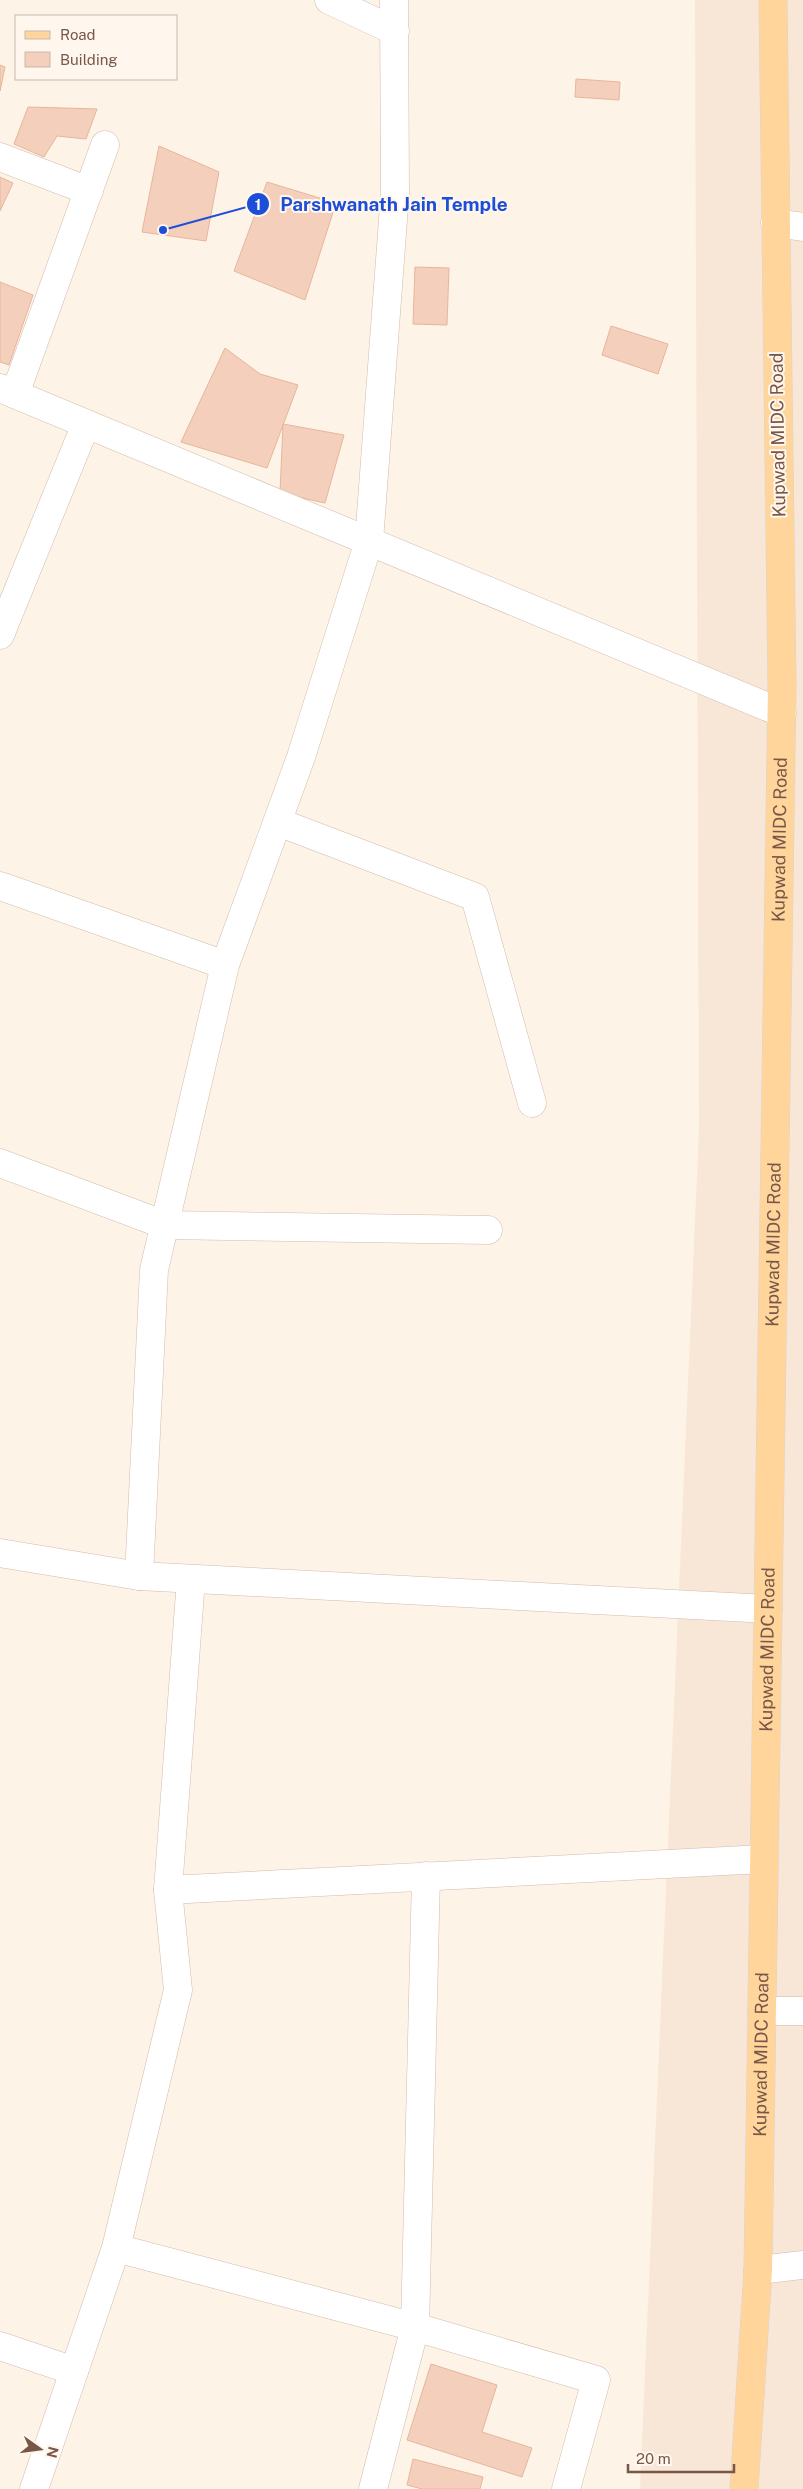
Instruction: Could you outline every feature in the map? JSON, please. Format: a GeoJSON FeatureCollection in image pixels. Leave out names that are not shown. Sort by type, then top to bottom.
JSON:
{"type":"FeatureCollection","features":[{"type":"Feature","properties":{"kind":"main road","name":"Kupwad MIDC Road"},"geometry":{"type":"LineString","coordinates":[[744,2489],[758,2270],[782,713],[773,0]]}},
{"type":"Feature","properties":{"kind":"street"},"geometry":{"type":"LineString","coordinates":[[329,0],[394,31]]}},
{"type":"Feature","properties":{"kind":"street"},"geometry":{"type":"LineString","coordinates":[[139,1576],[154,1270],[226,965],[301,757],[370,542],[395,193],[394,0]]}},
{"type":"Feature","properties":{"kind":"street"},"geometry":{"type":"LineString","coordinates":[[105,145],[89,191],[7,391],[782,713]]}},
{"type":"Feature","properties":{"kind":"street"},"geometry":{"type":"LineString","coordinates":[[0,158],[89,191]]}},
{"type":"Feature","properties":{"kind":"street"},"geometry":{"type":"LineString","coordinates":[[775,224],[803,227]]}},
{"type":"Feature","properties":{"kind":"street"},"geometry":{"type":"LineString","coordinates":[[0,634],[86,424]]}},
{"type":"Feature","properties":{"kind":"street"},"geometry":{"type":"LineString","coordinates":[[278,822],[474,896],[532,1103]]}},
{"type":"Feature","properties":{"kind":"street"},"geometry":{"type":"LineString","coordinates":[[0,886],[226,965]]}},
{"type":"Feature","properties":{"kind":"street"},"geometry":{"type":"LineString","coordinates":[[0,1163],[165,1225],[488,1230]]}},
{"type":"Feature","properties":{"kind":"street"},"geometry":{"type":"LineString","coordinates":[[0,1553],[139,1576],[768,1609]]}},
{"type":"Feature","properties":{"kind":"street"},"geometry":{"type":"LineString","coordinates":[[34,2489],[116,2248],[178,1990],[168,1890],[190,1579]]}},
{"type":"Feature","properties":{"kind":"street"},"geometry":{"type":"LineString","coordinates":[[168,1890],[764,1859]]}},
{"type":"Feature","properties":{"kind":"street"},"geometry":{"type":"LineString","coordinates":[[373,2489],[415,2327],[426,1876]]}},
{"type":"Feature","properties":{"kind":"street"},"geometry":{"type":"LineString","coordinates":[[762,2011],[803,2011]]}},
{"type":"Feature","properties":{"kind":"street"},"geometry":{"type":"LineString","coordinates":[[116,2248],[415,2327],[596,2380],[566,2489]]}},
{"type":"Feature","properties":{"kind":"street"},"geometry":{"type":"LineString","coordinates":[[758,2270],[803,2265]]}},
{"type":"Feature","properties":{"kind":"street"},"geometry":{"type":"LineString","coordinates":[[0,2346],[74,2371]]}},
{"type":"Feature","properties":{"kind":"shaded area"},"geometry":{"type":"Polygon","coordinates":[[[695,0],[803,0],[803,2489],[640,2489],[699,1130],[695,0]]]}},
{"type":"Feature","properties":{"kind":"building"},"geometry":{"type":"Polygon","coordinates":[[[0,65],[5,67],[0,91],[0,65]]]}},
{"type":"Feature","properties":{"kind":"building"},"geometry":{"type":"Polygon","coordinates":[[[576,79],[620,82],[619,100],[575,97],[576,79]]]}},
{"type":"Feature","properties":{"kind":"building"},"geometry":{"type":"Polygon","coordinates":[[[28,107],[97,109],[86,139],[57,136],[44,157],[14,144],[28,107]]]}},
{"type":"Feature","properties":{"kind":"building"},"geometry":{"type":"Polygon","coordinates":[[[159,146],[219,172],[206,241],[142,232],[159,146]]]}},
{"type":"Feature","properties":{"kind":"building"},"geometry":{"type":"Polygon","coordinates":[[[0,177],[13,183],[0,211],[0,177]]]}},
{"type":"Feature","properties":{"kind":"building"},"geometry":{"type":"Polygon","coordinates":[[[267,182],[336,203],[305,300],[234,271],[267,182]]]}},
{"type":"Feature","properties":{"kind":"building"},"geometry":{"type":"Polygon","coordinates":[[[415,267],[449,268],[447,325],[413,324],[415,267]]]}},
{"type":"Feature","properties":{"kind":"building"},"geometry":{"type":"Polygon","coordinates":[[[0,282],[33,295],[9,365],[0,362],[0,282]]]}},
{"type":"Feature","properties":{"kind":"building"},"geometry":{"type":"Polygon","coordinates":[[[611,326],[668,344],[658,374],[602,355],[611,326]]]}},
{"type":"Feature","properties":{"kind":"building"},"geometry":{"type":"Polygon","coordinates":[[[225,348],[260,374],[298,385],[267,468],[181,442],[225,348]]]}},
{"type":"Feature","properties":{"kind":"building"},"geometry":{"type":"Polygon","coordinates":[[[283,424],[344,435],[325,503],[280,493],[283,424]]]}},
{"type":"Feature","properties":{"kind":"building"},"geometry":{"type":"Polygon","coordinates":[[[431,2364],[497,2385],[482,2432],[532,2448],[522,2477],[407,2440],[431,2364]]]}},
{"type":"Feature","properties":{"kind":"building"},"geometry":{"type":"Polygon","coordinates":[[[413,2459],[483,2477],[480,2489],[422,2489],[407,2485],[413,2459]]]}},
{"type":"Feature","properties":{"kind":"place","name":"Parshwanath Jain Temple"},"geometry":{"type":"Point","coordinates":[163,230]}}]}
